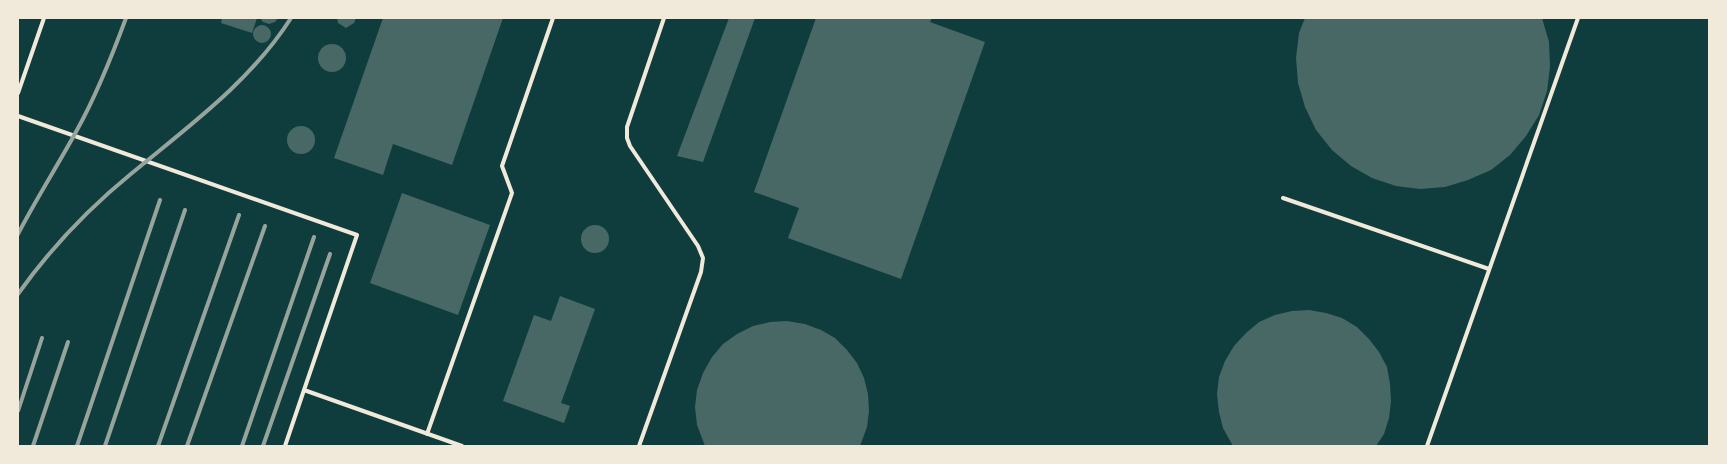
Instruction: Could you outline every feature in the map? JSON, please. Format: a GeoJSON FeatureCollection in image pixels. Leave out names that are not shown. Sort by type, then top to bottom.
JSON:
{"type":"FeatureCollection","features":[{"type":"Feature","properties":{"kind":"lane"},"geometry":{"type":"LineString","coordinates":[[18,93],[44,18]]}},
{"type":"Feature","properties":{"kind":"lane"},"geometry":{"type":"LineString","coordinates":[[427,434],[512,193],[502,166],[553,18]]}},
{"type":"Feature","properties":{"kind":"lane"},"geometry":{"type":"LineString","coordinates":[[639,446],[701,272],[703,258],[698,246],[630,146],[627,138],[627,127],[664,18]]}},
{"type":"Feature","properties":{"kind":"lane"},"geometry":{"type":"LineString","coordinates":[[1427,446],[1578,18]]}},
{"type":"Feature","properties":{"kind":"lane"},"geometry":{"type":"LineString","coordinates":[[18,116],[357,235],[285,446]]}},
{"type":"Feature","properties":{"kind":"lane"},"geometry":{"type":"LineString","coordinates":[[1283,198],[1489,269]]}},
{"type":"Feature","properties":{"kind":"lane"},"geometry":{"type":"LineString","coordinates":[[304,390],[462,446]]}},
{"type":"Feature","properties":{"kind":"building"},"geometry":{"type":"Polygon","coordinates":[[[222,18],[257,18],[252,33],[221,23],[222,18]]]}},
{"type":"Feature","properties":{"kind":"building"},"geometry":{"type":"Polygon","coordinates":[[[260,18],[278,18],[275,22],[269,24],[263,22],[260,18]]]}},
{"type":"Feature","properties":{"kind":"building"},"geometry":{"type":"Polygon","coordinates":[[[337,18],[356,18],[354,23],[346,28],[338,23],[337,18]]]}},
{"type":"Feature","properties":{"kind":"building"},"geometry":{"type":"Polygon","coordinates":[[[383,18],[503,18],[452,165],[393,144],[383,175],[334,158],[383,18]]]}},
{"type":"Feature","properties":{"kind":"building"},"geometry":{"type":"Polygon","coordinates":[[[729,18],[755,18],[703,162],[677,156],[729,18]]]}},
{"type":"Feature","properties":{"kind":"building"},"geometry":{"type":"Polygon","coordinates":[[[816,18],[932,18],[930,22],[985,42],[901,279],[788,238],[799,208],[754,192],[816,18]]]}},
{"type":"Feature","properties":{"kind":"building"},"geometry":{"type":"Polygon","coordinates":[[[1305,18],[1542,18],[1549,42],[1550,67],[1547,91],[1539,115],[1526,136],[1510,155],[1491,170],[1468,180],[1445,187],[1420,189],[1396,186],[1372,178],[1351,166],[1332,150],[1316,130],[1305,107],[1298,83],[1296,58],[1299,33],[1305,18]]]}},
{"type":"Feature","properties":{"kind":"building"},"geometry":{"type":"Polygon","coordinates":[[[262,25],[270,30],[271,34],[266,42],[262,43],[254,38],[253,34],[258,26],[262,25]]]}},
{"type":"Feature","properties":{"kind":"building"},"geometry":{"type":"Polygon","coordinates":[[[332,44],[342,48],[346,58],[342,68],[332,72],[322,68],[318,58],[322,48],[332,44]]]}},
{"type":"Feature","properties":{"kind":"building"},"geometry":{"type":"Polygon","coordinates":[[[301,126],[311,130],[315,140],[311,150],[301,154],[291,150],[287,140],[291,130],[301,126]]]}},
{"type":"Feature","properties":{"kind":"building"},"geometry":{"type":"Polygon","coordinates":[[[402,193],[490,225],[458,315],[370,283],[402,193]]]}},
{"type":"Feature","properties":{"kind":"building"},"geometry":{"type":"Polygon","coordinates":[[[595,225],[605,229],[609,239],[605,249],[595,253],[585,249],[581,239],[585,229],[595,225]]]}},
{"type":"Feature","properties":{"kind":"building"},"geometry":{"type":"Polygon","coordinates":[[[560,296],[595,309],[561,403],[570,406],[564,423],[503,401],[534,315],[551,321],[560,296]]]}},
{"type":"Feature","properties":{"kind":"building"},"geometry":{"type":"Polygon","coordinates":[[[1309,310],[1342,318],[1357,327],[1379,352],[1387,367],[1390,384],[1389,418],[1384,434],[1376,446],[1233,446],[1223,428],[1217,394],[1219,377],[1225,361],[1234,346],[1259,322],[1275,315],[1309,310]]]}},
{"type":"Feature","properties":{"kind":"building"},"geometry":{"type":"Polygon","coordinates":[[[787,321],[805,324],[835,338],[857,363],[864,378],[868,394],[869,411],[867,427],[860,446],[705,446],[697,425],[695,407],[697,390],[703,373],[712,357],[723,344],[753,326],[787,321]]]}},
{"type":"Feature","properties":{"kind":"railway"},"geometry":{"type":"LineString","coordinates":[[18,234],[91,103],[126,18]]}},
{"type":"Feature","properties":{"kind":"railway"},"geometry":{"type":"LineString","coordinates":[[18,294],[43,261],[85,215],[116,186],[197,120],[238,82],[275,41],[291,18]]}},
{"type":"Feature","properties":{"kind":"railway"},"geometry":{"type":"LineString","coordinates":[[77,446],[160,200]]}},
{"type":"Feature","properties":{"kind":"railway"},"geometry":{"type":"LineString","coordinates":[[105,446],[185,210]]}},
{"type":"Feature","properties":{"kind":"railway"},"geometry":{"type":"LineString","coordinates":[[158,446],[239,215]]}},
{"type":"Feature","properties":{"kind":"railway"},"geometry":{"type":"LineString","coordinates":[[187,446],[265,226]]}},
{"type":"Feature","properties":{"kind":"railway"},"geometry":{"type":"LineString","coordinates":[[242,446],[314,237]]}},
{"type":"Feature","properties":{"kind":"railway"},"geometry":{"type":"LineString","coordinates":[[263,446],[330,254]]}},
{"type":"Feature","properties":{"kind":"railway"},"geometry":{"type":"LineString","coordinates":[[18,411],[42,338]]}},
{"type":"Feature","properties":{"kind":"railway"},"geometry":{"type":"LineString","coordinates":[[33,446],[68,342]]}}]}
